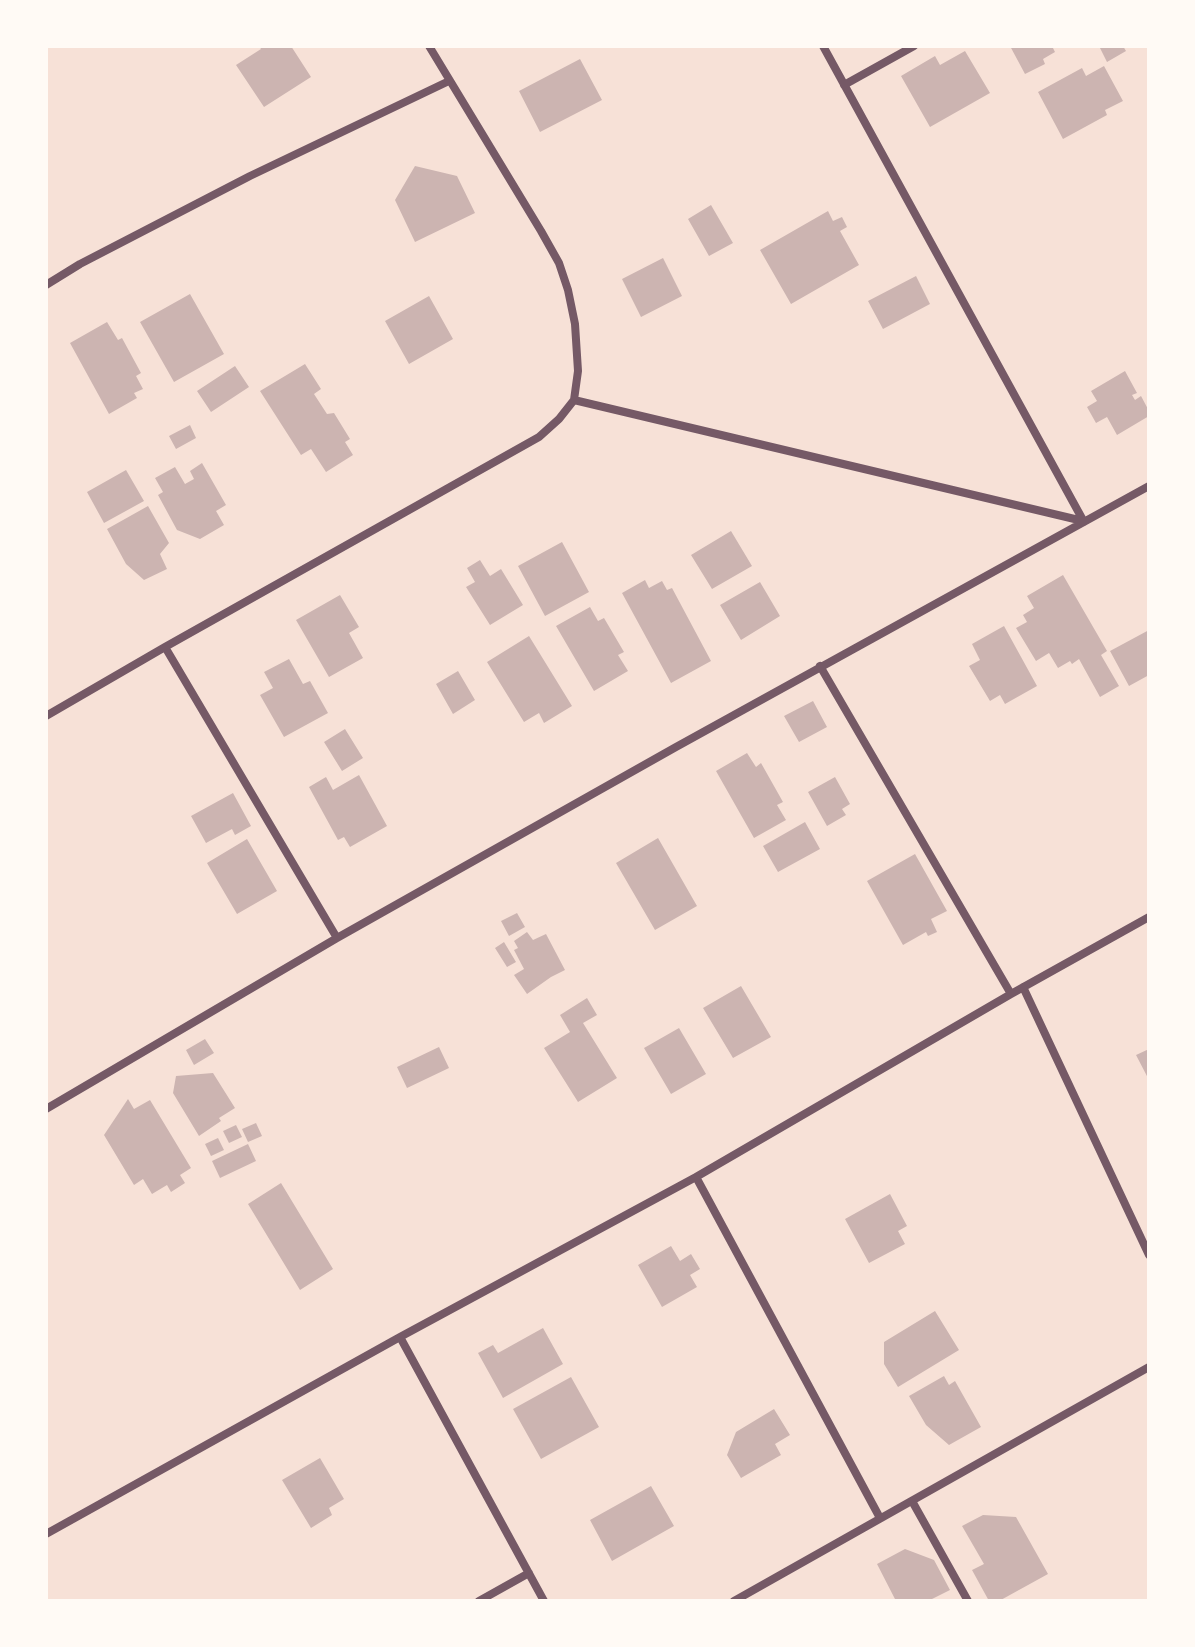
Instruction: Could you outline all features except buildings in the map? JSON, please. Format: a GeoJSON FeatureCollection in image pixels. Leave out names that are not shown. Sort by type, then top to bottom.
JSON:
{"type":"FeatureCollection","features":[{"type":"Feature","properties":{"kind":"street"},"geometry":{"type":"LineString","coordinates":[[46,716],[528,444],[559,419],[574,400],[578,371],[575,324],[559,263],[429,46]]}},
{"type":"Feature","properties":{"kind":"street"},"geometry":{"type":"LineString","coordinates":[[823,46],[1084,522]]}},
{"type":"Feature","properties":{"kind":"street"},"geometry":{"type":"LineString","coordinates":[[844,85],[914,46]]}},
{"type":"Feature","properties":{"kind":"street"},"geometry":{"type":"LineString","coordinates":[[46,285],[80,264],[250,176],[449,81]]}},
{"type":"Feature","properties":{"kind":"street"},"geometry":{"type":"LineString","coordinates":[[574,400],[1084,522]]}},
{"type":"Feature","properties":{"kind":"street"},"geometry":{"type":"LineString","coordinates":[[46,1109],[337,938],[820,666],[1149,486]]}},
{"type":"Feature","properties":{"kind":"street"},"geometry":{"type":"LineString","coordinates":[[165,647],[337,938]]}},
{"type":"Feature","properties":{"kind":"street"},"geometry":{"type":"LineString","coordinates":[[820,666],[1011,994]]}},
{"type":"Feature","properties":{"kind":"street"},"geometry":{"type":"LineString","coordinates":[[46,1534],[696,1177],[1149,917]]}},
{"type":"Feature","properties":{"kind":"street"},"geometry":{"type":"LineString","coordinates":[[1023,987],[1149,1255]]}},
{"type":"Feature","properties":{"kind":"street"},"geometry":{"type":"LineString","coordinates":[[696,1177],[880,1518]]}},
{"type":"Feature","properties":{"kind":"street"},"geometry":{"type":"LineString","coordinates":[[400,1337],[544,1601]]}},
{"type":"Feature","properties":{"kind":"street"},"geometry":{"type":"LineString","coordinates":[[734,1601],[1149,1367]]}},
{"type":"Feature","properties":{"kind":"street"},"geometry":{"type":"LineString","coordinates":[[912,1501],[968,1601]]}},
{"type":"Feature","properties":{"kind":"street"},"geometry":{"type":"LineString","coordinates":[[479,1601],[529,1573]]}}]}
